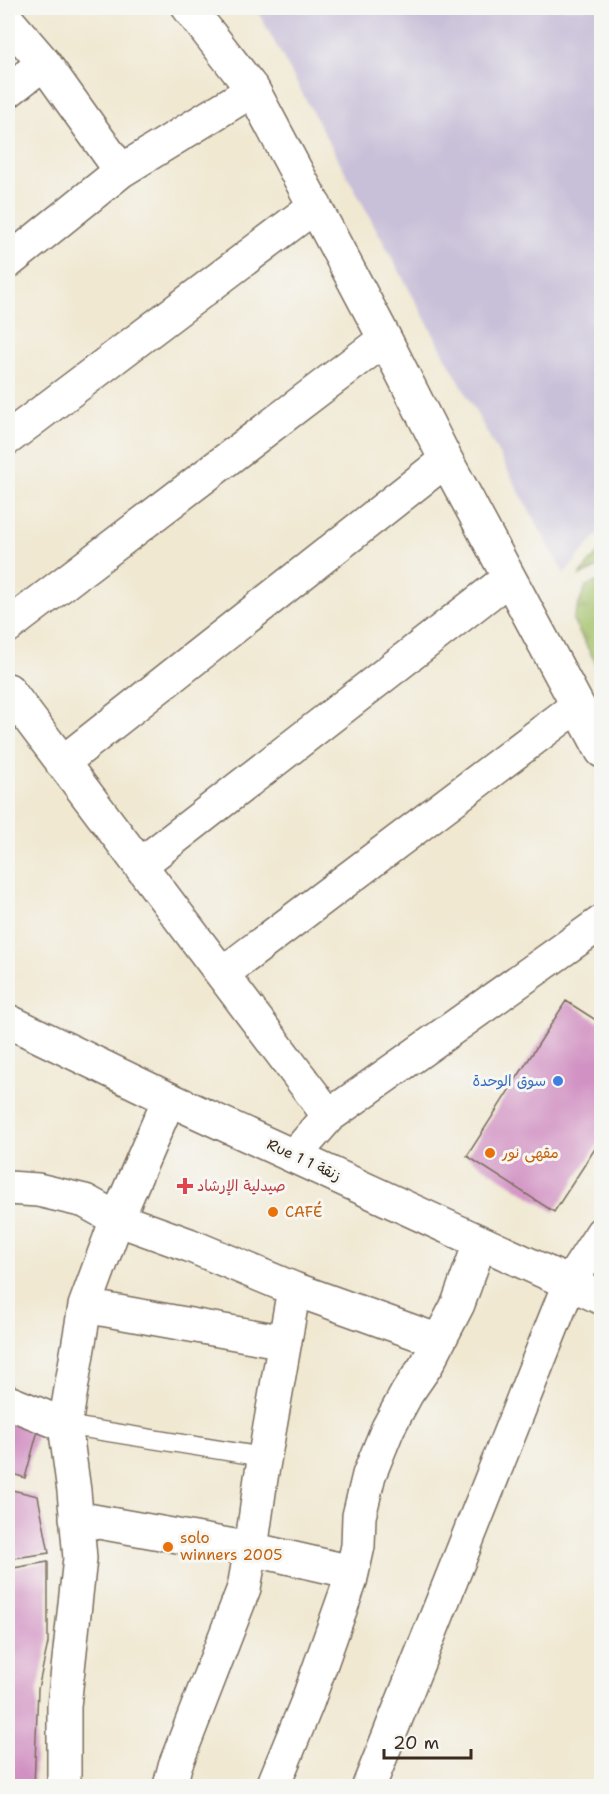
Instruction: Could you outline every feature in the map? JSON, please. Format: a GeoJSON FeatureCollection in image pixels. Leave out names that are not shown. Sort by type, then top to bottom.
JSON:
{"type":"FeatureCollection","features":[{"type":"Feature","properties":{"kind":"street"},"geometry":{"type":"LineString","coordinates":[[189,8],[253,90],[386,339],[446,460],[602,751]]}},
{"type":"Feature","properties":{"kind":"street"},"geometry":{"type":"LineString","coordinates":[[8,21],[44,63],[121,171]]}},
{"type":"Feature","properties":{"kind":"street"},"geometry":{"type":"LineString","coordinates":[[8,91],[44,63]]}},
{"type":"Feature","properties":{"kind":"street"},"geometry":{"type":"LineString","coordinates":[[8,262],[121,171],[253,90]]}},
{"type":"Feature","properties":{"kind":"street"},"geometry":{"type":"LineString","coordinates":[[8,438],[315,206]]}},
{"type":"Feature","properties":{"kind":"street"},"geometry":{"type":"LineString","coordinates":[[8,626],[386,339]]}},
{"type":"Feature","properties":{"kind":"street"},"geometry":{"type":"LineString","coordinates":[[62,763],[446,460]]}},
{"type":"Feature","properties":{"kind":"street"},"geometry":{"type":"LineString","coordinates":[[140,865],[509,578]]}},
{"type":"Feature","properties":{"kind":"street"},"geometry":{"type":"LineString","coordinates":[[8,690],[329,1116]]}},
{"type":"Feature","properties":{"kind":"street"},"geometry":{"type":"LineString","coordinates":[[222,974],[577,706]]}},
{"type":"Feature","properties":{"kind":"street"},"geometry":{"type":"LineString","coordinates":[[294,1156],[329,1116],[602,922]]}},
{"type":"Feature","properties":{"kind":"street","name":"Rue 1 زنقة 1"},"geometry":{"type":"LineString","coordinates":[[8,1021],[169,1099],[602,1298]]}},
{"type":"Feature","properties":{"kind":"street"},"geometry":{"type":"LineString","coordinates":[[64,1786],[64,1706],[80,1558],[65,1425],[85,1306],[117,1219],[169,1099]]}},
{"type":"Feature","properties":{"kind":"street"},"geometry":{"type":"LineString","coordinates":[[8,1188],[38,1190],[85,1201],[117,1219],[189,1245],[294,1289],[439,1341]]}},
{"type":"Feature","properties":{"kind":"street"},"geometry":{"type":"LineString","coordinates":[[369,1786],[569,1284],[602,1233]]}},
{"type":"Feature","properties":{"kind":"street"},"geometry":{"type":"LineString","coordinates":[[273,1786],[307,1703],[352,1572],[358,1546],[359,1516],[369,1475],[388,1428],[459,1304],[480,1243]]}},
{"type":"Feature","properties":{"kind":"street"},"geometry":{"type":"LineString","coordinates":[[170,1786],[244,1588],[264,1457],[294,1289]]}},
{"type":"Feature","properties":{"kind":"street"},"geometry":{"type":"LineString","coordinates":[[85,1306],[285,1342]]}},
{"type":"Feature","properties":{"kind":"street"},"geometry":{"type":"LineString","coordinates":[[8,1402],[65,1425]]}},
{"type":"Feature","properties":{"kind":"street"},"geometry":{"type":"LineString","coordinates":[[76,1518],[251,1549],[352,1572]]}},
{"type":"Feature","properties":{"kind":"lane"},"geometry":{"type":"LineString","coordinates":[[65,1425],[264,1457]]}},
{"type":"Feature","properties":{"kind":"shaded area"},"geometry":{"type":"Polygon","coordinates":[[[256,8],[601,8],[601,530],[564,574],[256,8]]]}},
{"type":"Feature","properties":{"kind":"green space"},"geometry":{"type":"Polygon","coordinates":[[[601,549],[601,566],[579,576],[601,549]]]}},
{"type":"Feature","properties":{"kind":"green space"},"geometry":{"type":"Polygon","coordinates":[[[601,580],[601,673],[573,620],[586,586],[601,580]]]}},
{"type":"Feature","properties":{"kind":"building","name":"سوق الوحدة"},"geometry":{"type":"Polygon","coordinates":[[[566,1001],[602,1024],[602,1138],[554,1212],[467,1156],[566,1001]]]}},
{"type":"Feature","properties":{"kind":"building"},"geometry":{"type":"Polygon","coordinates":[[[8,1415],[39,1427],[25,1478],[8,1472],[8,1415]]]}},
{"type":"Feature","properties":{"kind":"building"},"geometry":{"type":"Polygon","coordinates":[[[8,1489],[38,1496],[49,1553],[8,1559],[8,1489]]]}},
{"type":"Feature","properties":{"kind":"building"},"geometry":{"type":"Polygon","coordinates":[[[48,1562],[48,1643],[38,1689],[34,1786],[8,1786],[8,1698],[12,1696],[8,1686],[8,1569],[48,1562]]]}},
{"type":"Feature","properties":{"kind":"place","name":"سوق الوحدة"},"geometry":{"type":"Point","coordinates":[558,1081]}},
{"type":"Feature","properties":{"kind":"place","name":"مقهى نور"},"geometry":{"type":"Point","coordinates":[490,1153]}},
{"type":"Feature","properties":{"kind":"place","name":"صيدلية الإرشاد"},"geometry":{"type":"Point","coordinates":[185,1186]}},
{"type":"Feature","properties":{"kind":"place","name":"CAFÉ"},"geometry":{"type":"Point","coordinates":[273,1212]}},
{"type":"Feature","properties":{"kind":"place","name":"solo winners 2005"},"geometry":{"type":"Point","coordinates":[168,1547]}}]}
